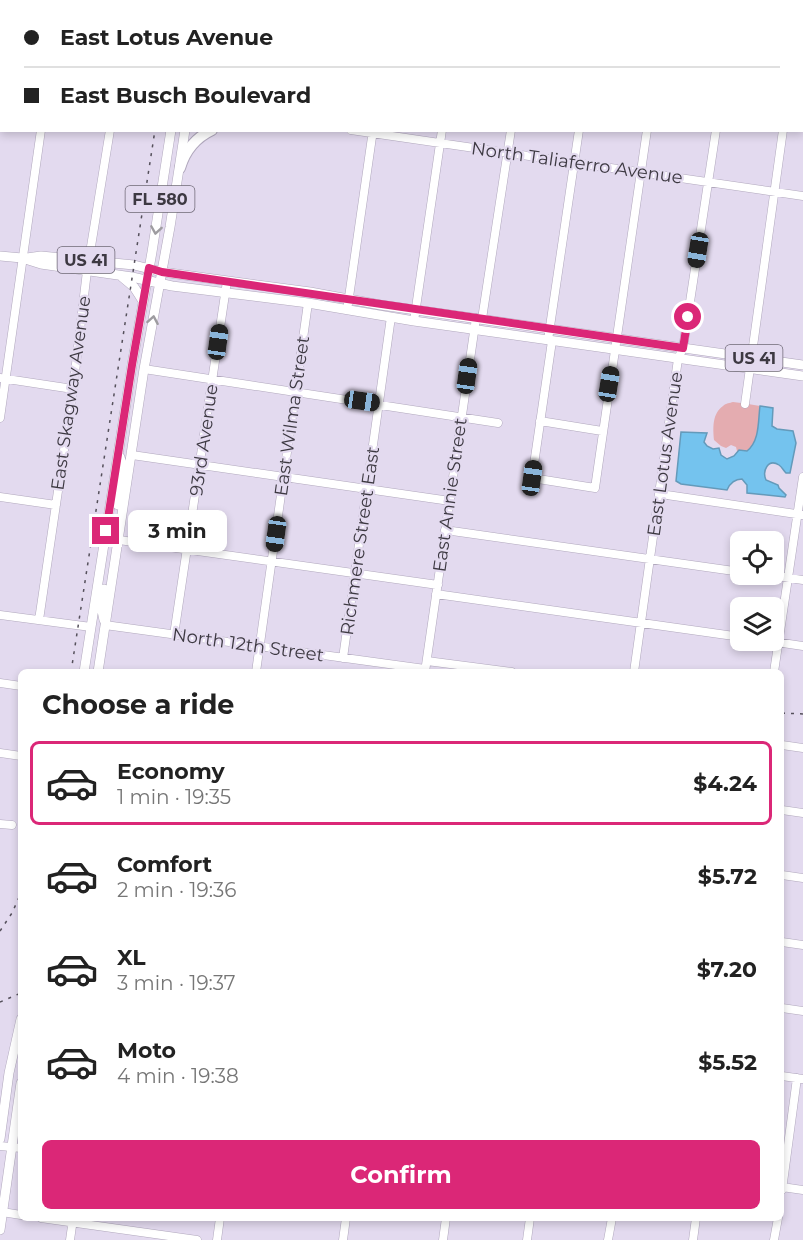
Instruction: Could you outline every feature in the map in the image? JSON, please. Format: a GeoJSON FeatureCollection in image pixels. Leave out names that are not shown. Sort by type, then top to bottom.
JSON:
{"type":"FeatureCollection","features":[{"type":"Feature","properties":{"kind":"highway"},"geometry":{"type":"LineString","coordinates":[[180,168],[190,148],[209,132]]}},
{"type":"Feature","properties":{"kind":"main road","name":"FL 580"},"geometry":{"type":"LineString","coordinates":[[84,669],[171,132]]}},
{"type":"Feature","properties":{"kind":"main road","name":"FL 580"},"geometry":{"type":"LineString","coordinates":[[98,669],[144,369],[185,132]]}},
{"type":"Feature","properties":{"kind":"main road","name":"US 41"},"geometry":{"type":"LineString","coordinates":[[0,256],[22,258],[41,256],[134,265],[162,272],[297,291],[391,317],[414,321],[803,376]]}},
{"type":"Feature","properties":{"kind":"main road","name":"US 41"},"geometry":{"type":"LineString","coordinates":[[22,258],[41,264],[147,280],[159,284],[308,303],[415,310],[803,365]]}},
{"type":"Feature","properties":{"kind":"main road"},"geometry":{"type":"LineString","coordinates":[[120,276],[134,287],[143,302]]}},
{"type":"Feature","properties":{"kind":"main road"},"geometry":{"type":"LineString","coordinates":[[264,298],[269,295],[292,295],[297,291]]}},
{"type":"Feature","properties":{"kind":"main road"},"geometry":{"type":"LineString","coordinates":[[132,365],[134,394],[127,439],[132,455]]}},
{"type":"Feature","properties":{"kind":"main road"},"geometry":{"type":"LineString","coordinates":[[118,454],[123,470],[116,517],[119,536]]}},
{"type":"Feature","properties":{"kind":"main road"},"geometry":{"type":"LineString","coordinates":[[104,551],[106,574],[101,606],[105,625]]}},
{"type":"Feature","properties":{"kind":"main road"},"geometry":{"type":"LineString","coordinates":[[91,627],[96,639],[92,669]]}},
{"type":"Feature","properties":{"kind":"main road"},"geometry":{"type":"LineString","coordinates":[[0,1139],[9,1073],[18,1032]]}},
{"type":"Feature","properties":{"kind":"main road"},"geometry":{"type":"LineString","coordinates":[[0,1230],[16,1148],[18,1122]]}},
{"type":"Feature","properties":{"kind":"street"},"geometry":{"type":"LineString","coordinates":[[0,418],[3,379],[41,132]]}},
{"type":"Feature","properties":{"kind":"street","name":"East Skagway Avenue"},"geometry":{"type":"LineString","coordinates":[[39,620],[73,389],[87,271],[110,132]]}},
{"type":"Feature","properties":{"kind":"street"},"geometry":{"type":"LineString","coordinates":[[348,304],[373,132]]}},
{"type":"Feature","properties":{"kind":"street","name":"North Taliaferro Avenue"},"geometry":{"type":"LineString","coordinates":[[373,132],[803,196]]}},
{"type":"Feature","properties":{"kind":"street"},"geometry":{"type":"LineString","coordinates":[[414,321],[442,132]]}},
{"type":"Feature","properties":{"kind":"street","name":"East Annie Street"},"geometry":{"type":"LineString","coordinates":[[426,667],[474,329],[479,319],[511,132]]}},
{"type":"Feature","properties":{"kind":"street"},"geometry":{"type":"LineString","coordinates":[[579,132],[550,329],[532,478],[595,488],[647,132]]}},
{"type":"Feature","properties":{"kind":"street","name":"East Lotus Avenue"},"geometry":{"type":"LineString","coordinates":[[634,669],[678,359],[683,348],[716,132]]}},
{"type":"Feature","properties":{"kind":"street"},"geometry":{"type":"LineString","coordinates":[[744,404],[783,132]]}},
{"type":"Feature","properties":{"kind":"street","name":"93rd Avenue"},"geometry":{"type":"LineString","coordinates":[[174,634],[227,281]]}},
{"type":"Feature","properties":{"kind":"street","name":"East Wilma Street"},"geometry":{"type":"LineString","coordinates":[[256,669],[308,303]]}},
{"type":"Feature","properties":{"kind":"street","name":"Richmere Street East"},"geometry":{"type":"LineString","coordinates":[[343,658],[391,317]]}},
{"type":"Feature","properties":{"kind":"street"},"geometry":{"type":"LineString","coordinates":[[144,369],[498,423]]}},
{"type":"Feature","properties":{"kind":"street"},"geometry":{"type":"LineString","coordinates":[[3,379],[73,389]]}},
{"type":"Feature","properties":{"kind":"street"},"geometry":{"type":"LineString","coordinates":[[540,421],[602,431]]}},
{"type":"Feature","properties":{"kind":"street"},"geometry":{"type":"LineString","coordinates":[[132,455],[450,501]]}},
{"type":"Feature","properties":{"kind":"street"},"geometry":{"type":"LineString","coordinates":[[784,607],[800,515],[803,477]]}},
{"type":"Feature","properties":{"kind":"street"},"geometry":{"type":"LineString","coordinates":[[660,494],[800,515]]}},
{"type":"Feature","properties":{"kind":"street"},"geometry":{"type":"LineString","coordinates":[[0,496],[56,505]]}},
{"type":"Feature","properties":{"kind":"street"},"geometry":{"type":"LineString","coordinates":[[446,530],[730,570]]}},
{"type":"Feature","properties":{"kind":"street"},"geometry":{"type":"LineString","coordinates":[[119,536],[188,550],[438,585]]}},
{"type":"Feature","properties":{"kind":"street"},"geometry":{"type":"LineString","coordinates":[[784,577],[803,580]]}},
{"type":"Feature","properties":{"kind":"street"},"geometry":{"type":"LineString","coordinates":[[436,594],[730,636]]}},
{"type":"Feature","properties":{"kind":"street"},"geometry":{"type":"LineString","coordinates":[[0,615],[91,627]]}},
{"type":"Feature","properties":{"kind":"street","name":"North 12th Street"},"geometry":{"type":"LineString","coordinates":[[105,625],[343,658],[460,669]]}},
{"type":"Feature","properties":{"kind":"street"},"geometry":{"type":"LineString","coordinates":[[784,644],[803,646]]}},
{"type":"Feature","properties":{"kind":"street"},"geometry":{"type":"LineString","coordinates":[[775,669],[778,651]]}},
{"type":"Feature","properties":{"kind":"street"},"geometry":{"type":"LineString","coordinates":[[0,683],[18,686]]}},
{"type":"Feature","properties":{"kind":"street"},"geometry":{"type":"LineString","coordinates":[[784,745],[803,748]]}},
{"type":"Feature","properties":{"kind":"street"},"geometry":{"type":"LineString","coordinates":[[0,753],[18,756]]}},
{"type":"Feature","properties":{"kind":"street"},"geometry":{"type":"LineString","coordinates":[[784,810],[803,813]]}},
{"type":"Feature","properties":{"kind":"street"},"geometry":{"type":"LineString","coordinates":[[0,824],[12,825]]}},
{"type":"Feature","properties":{"kind":"street"},"geometry":{"type":"LineString","coordinates":[[784,875],[803,878]]}},
{"type":"Feature","properties":{"kind":"street"},"geometry":{"type":"LineString","coordinates":[[784,942],[803,945]]}},
{"type":"Feature","properties":{"kind":"street"},"geometry":{"type":"LineString","coordinates":[[784,1008],[803,1011]]}},
{"type":"Feature","properties":{"kind":"street"},"geometry":{"type":"LineString","coordinates":[[784,1076],[800,1079],[784,1176]]}},
{"type":"Feature","properties":{"kind":"street"},"geometry":{"type":"LineString","coordinates":[[0,1146],[16,1148]]}},
{"type":"Feature","properties":{"kind":"street"},"geometry":{"type":"LineString","coordinates":[[784,1188],[803,1190]]}},
{"type":"Feature","properties":{"kind":"street"},"geometry":{"type":"LineString","coordinates":[[3,1212],[18,1214]]}},
{"type":"Feature","properties":{"kind":"street"},"geometry":{"type":"LineString","coordinates":[[70,1240],[73,1221],[197,1240]]}},
{"type":"Feature","properties":{"kind":"street"},"geometry":{"type":"LineString","coordinates":[[217,1240],[220,1221]]}},
{"type":"Feature","properties":{"kind":"street"},"geometry":{"type":"LineString","coordinates":[[343,1240],[346,1221]]}},
{"type":"Feature","properties":{"kind":"street"},"geometry":{"type":"LineString","coordinates":[[443,1240],[446,1221]]}},
{"type":"Feature","properties":{"kind":"street"},"geometry":{"type":"LineString","coordinates":[[527,1240],[530,1221]]}},
{"type":"Feature","properties":{"kind":"street"},"geometry":{"type":"LineString","coordinates":[[608,1240],[611,1221]]}},
{"type":"Feature","properties":{"kind":"street"},"geometry":{"type":"LineString","coordinates":[[693,1240],[696,1221]]}},
{"type":"Feature","properties":{"kind":"street"},"geometry":{"type":"LineString","coordinates":[[774,1240],[777,1221]]}},
{"type":"Feature","properties":{"kind":"shaded area"},"geometry":{"type":"Polygon","coordinates":[[[733,402],[747,407],[748,404],[760,406],[756,436],[747,451],[737,451],[736,447],[731,445],[726,448],[714,440],[715,417],[719,409],[733,402]]]}},
{"type":"Feature","properties":{"kind":"water"},"geometry":{"type":"Polygon","coordinates":[[[760,406],[773,408],[772,426],[793,431],[796,443],[790,473],[786,473],[779,465],[772,463],[767,466],[765,473],[766,480],[778,485],[786,495],[785,497],[747,493],[747,485],[742,479],[733,482],[727,490],[681,484],[676,481],[681,432],[707,433],[704,442],[707,446],[713,449],[719,448],[721,455],[727,459],[739,450],[747,451],[751,447],[758,430],[760,406]]]}},
{"type":"Feature","properties":{"kind":"railway"},"geometry":{"type":"LineString","coordinates":[[71,669],[155,132]]}},
{"type":"Feature","properties":{"kind":"railway"},"geometry":{"type":"LineString","coordinates":[[784,713],[803,714]]}},
{"type":"Feature","properties":{"kind":"railway"},"geometry":{"type":"LineString","coordinates":[[0,931],[18,900]]}},
{"type":"Feature","properties":{"kind":"railway"},"geometry":{"type":"LineString","coordinates":[[0,1002],[18,994]]}},
{"type":"Feature","properties":{"kind":"route"},"geometry":{"type":"LineString","coordinates":[[106,531],[149,268],[162,272],[310,292],[400,308],[683,348],[688,317]]}}]}
